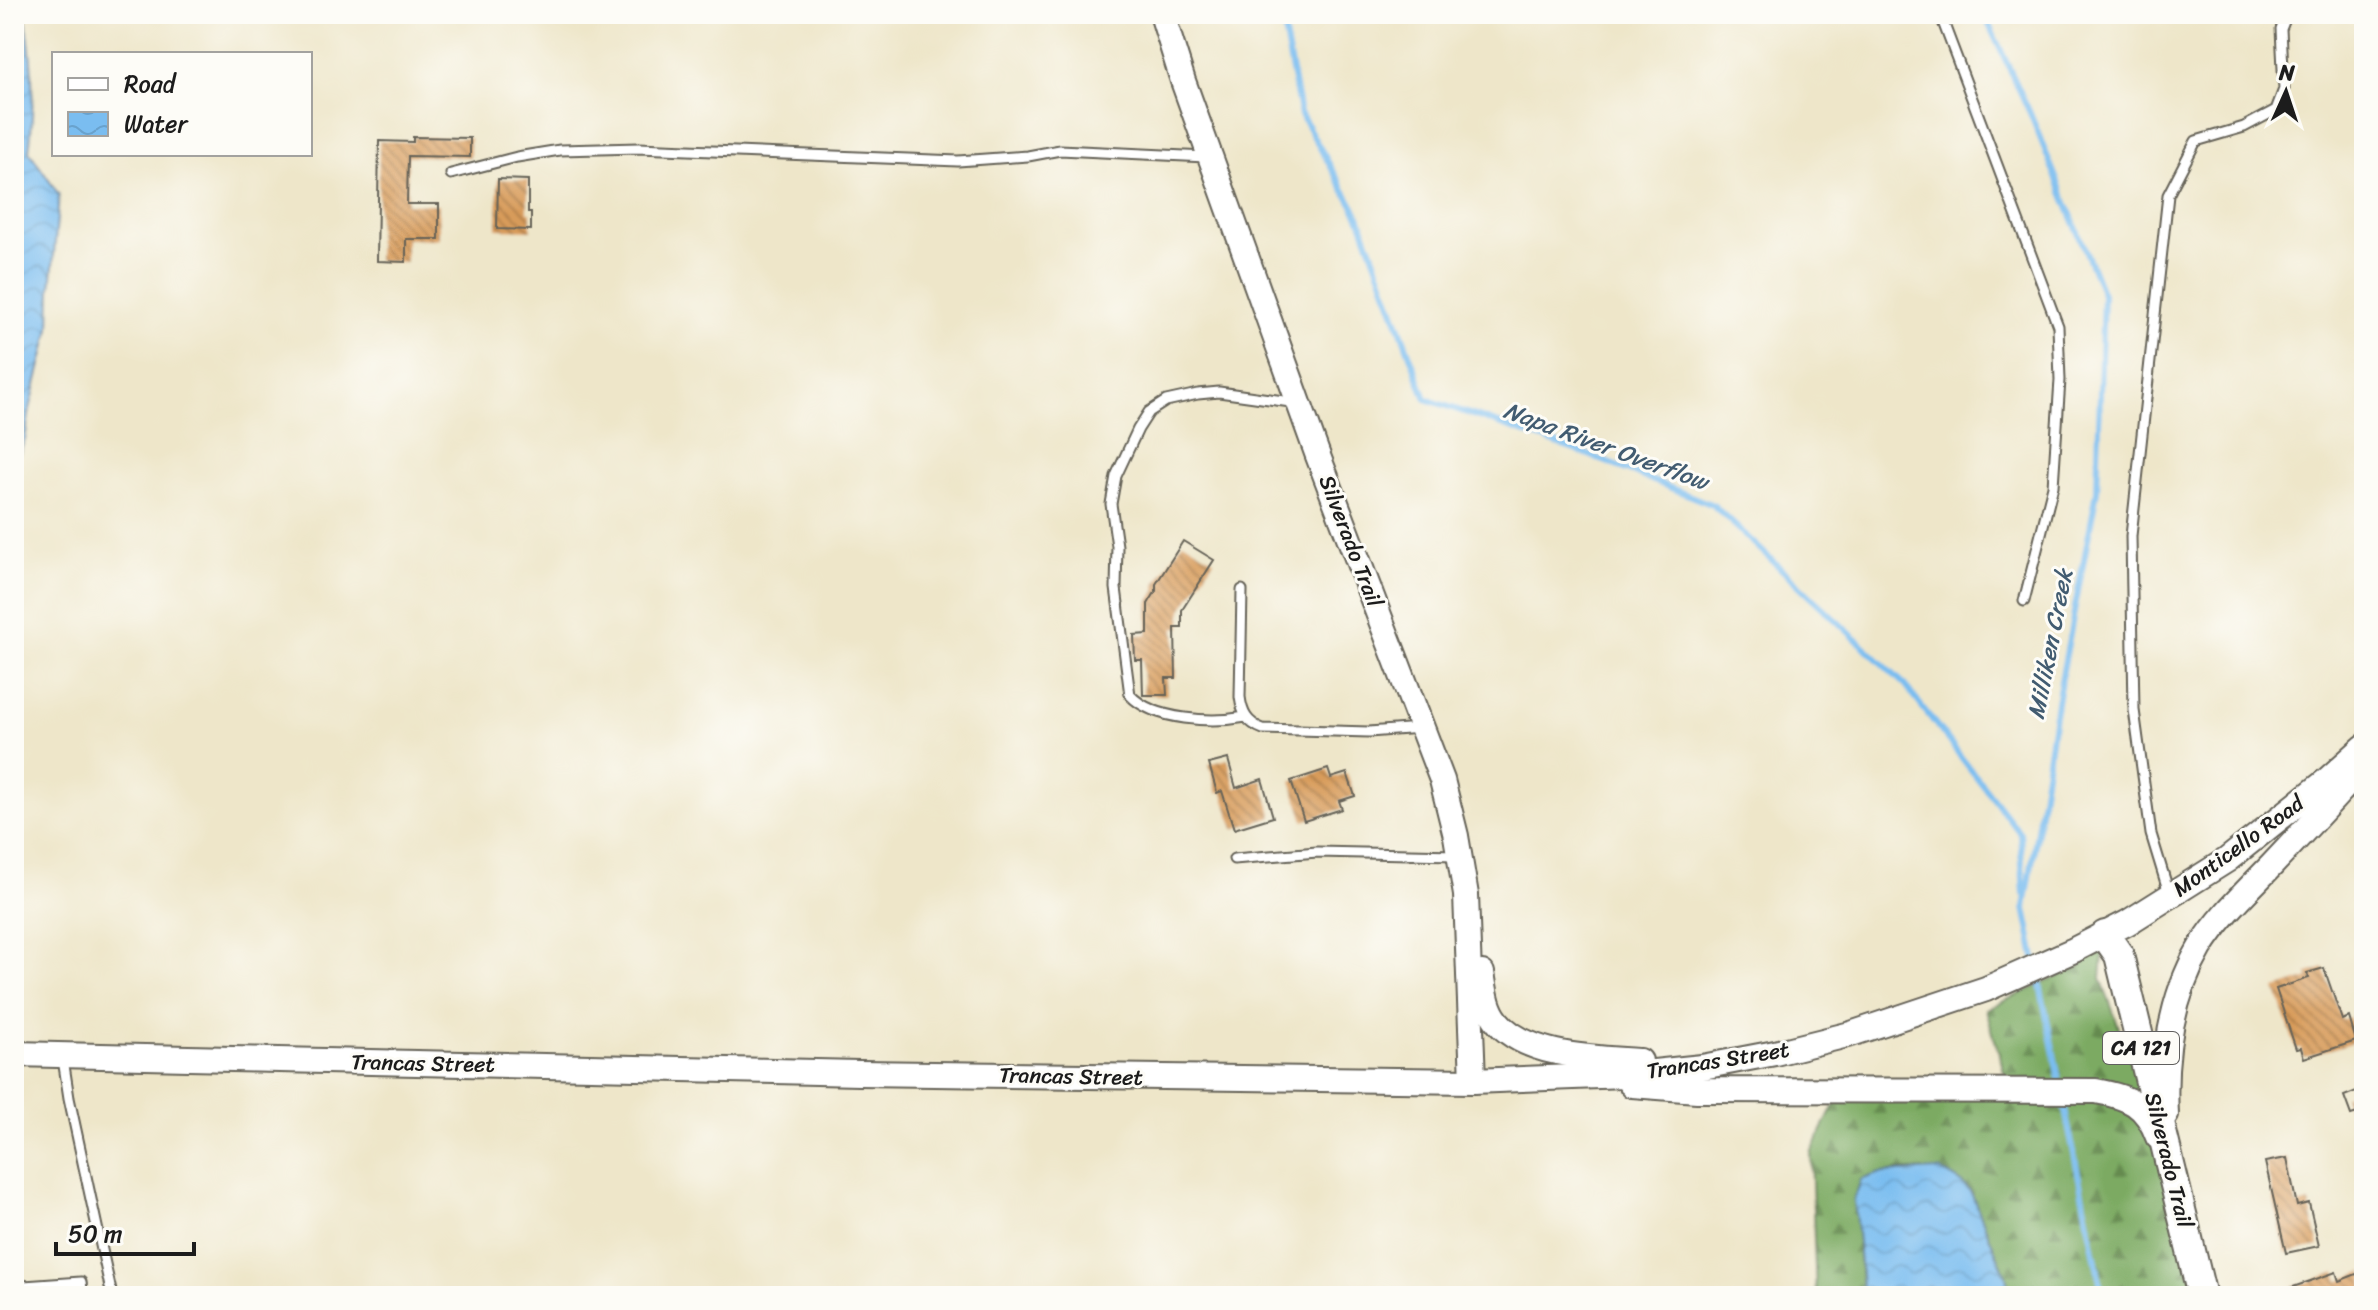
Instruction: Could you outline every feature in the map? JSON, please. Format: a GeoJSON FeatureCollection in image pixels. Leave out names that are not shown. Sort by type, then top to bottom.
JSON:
{"type":"FeatureCollection","features":[{"type":"Feature","properties":{"kind":"main road","name":"Silverado Trail"},"geometry":{"type":"LineString","coordinates":[[1162,14],[1298,403],[1442,780],[1466,895],[1473,1081]]}},
{"type":"Feature","properties":{"kind":"main road","name":"Monticello Road"},"geometry":{"type":"LineString","coordinates":[[2105,935],[2227,860],[2364,747]]}},
{"type":"Feature","properties":{"kind":"main road"},"geometry":{"type":"LineString","coordinates":[[2169,1165],[2164,1077],[2169,1033],[2176,1002],[2198,951],[2215,926],[2364,765]]}},
{"type":"Feature","properties":{"kind":"main road"},"geometry":{"type":"LineString","coordinates":[[1466,895],[1488,1005],[1507,1031],[1548,1050],[1702,1067]]}},
{"type":"Feature","properties":{"kind":"main road","name":"Silverado Trail"},"geometry":{"type":"LineString","coordinates":[[2105,935],[2119,955],[2202,1296]]}},
{"type":"Feature","properties":{"kind":"main road","name":"Trancas Street"},"geometry":{"type":"LineString","coordinates":[[14,1054],[859,1073],[1473,1081],[1555,1079],[1702,1067],[1851,1034],[1986,989],[2105,935]]}},
{"type":"Feature","properties":{"kind":"main road"},"geometry":{"type":"LineString","coordinates":[[1555,1079],[1697,1090],[2096,1091],[2121,1095],[2138,1105],[2152,1120],[2169,1165]]}},
{"type":"Feature","properties":{"kind":"lane"},"geometry":{"type":"LineString","coordinates":[[1940,14],[2058,326],[2060,380],[2053,486],[2024,601]]}},
{"type":"Feature","properties":{"kind":"lane"},"geometry":{"type":"LineString","coordinates":[[2170,896],[2151,834],[2134,710],[2131,536],[2168,195],[2196,141],[2244,127],[2276,110],[2284,89],[2281,29],[2287,14]]}},
{"type":"Feature","properties":{"kind":"lane"},"geometry":{"type":"LineString","coordinates":[[451,174],[517,157],[572,149],[639,148],[958,161],[1028,156],[1060,150],[1210,157]]}},
{"type":"Feature","properties":{"kind":"lane"},"geometry":{"type":"LineString","coordinates":[[1246,717],[1205,721],[1173,715],[1139,704],[1130,695],[1116,588],[1117,546],[1111,504],[1113,490],[1116,476],[1138,429],[1149,412],[1166,401],[1219,392],[1298,403]]}},
{"type":"Feature","properties":{"kind":"lane"},"geometry":{"type":"LineString","coordinates":[[1242,590],[1240,697],[1242,710],[1252,725],[1263,729],[1369,732],[1424,728]]}},
{"type":"Feature","properties":{"kind":"lane"},"geometry":{"type":"LineString","coordinates":[[1234,859],[1317,852],[1459,855]]}},
{"type":"Feature","properties":{"kind":"lane"},"geometry":{"type":"LineString","coordinates":[[63,1055],[69,1098],[112,1296]]}},
{"type":"Feature","properties":{"kind":"lane"},"geometry":{"type":"LineString","coordinates":[[14,1277],[24,1286],[81,1282],[83,1296]]}},
{"type":"Feature","properties":{"kind":"green space"},"geometry":{"type":"Polygon","coordinates":[[[2105,935],[2101,978],[2169,1165],[2202,1296],[2010,1296],[2006,1276],[1972,1195],[1963,1184],[1951,1177],[1921,1170],[1889,1172],[1861,1180],[1858,1252],[1863,1296],[1816,1296],[1811,1153],[1841,1091],[2010,1092],[1986,1009],[2080,967],[2105,935]]]}},
{"type":"Feature","properties":{"kind":"water"},"geometry":{"type":"Polygon","coordinates":[[[14,14],[25,14],[30,48],[32,99],[29,151],[59,195],[50,329],[25,440],[14,465],[14,14]]]}},
{"type":"Feature","properties":{"kind":"water"},"geometry":{"type":"Polygon","coordinates":[[[1939,1170],[1962,1183],[1972,1195],[2006,1276],[2010,1296],[1863,1296],[1854,1200],[1861,1180],[1880,1173],[1939,1170]]]}},
{"type":"Feature","properties":{"kind":"building"},"geometry":{"type":"Polygon","coordinates":[[[413,137],[470,138],[470,157],[408,156],[407,204],[439,204],[439,239],[406,239],[406,262],[377,261],[379,141],[413,142],[413,137]]]}},
{"type":"Feature","properties":{"kind":"building"},"geometry":{"type":"Polygon","coordinates":[[[498,179],[528,180],[531,230],[497,229],[498,179]]]}},
{"type":"Feature","properties":{"kind":"building"},"geometry":{"type":"Polygon","coordinates":[[[1183,541],[1214,560],[1182,610],[1182,628],[1175,628],[1176,678],[1166,678],[1167,695],[1143,695],[1142,660],[1135,660],[1134,635],[1148,634],[1148,604],[1156,591],[1156,584],[1183,541]]]}},
{"type":"Feature","properties":{"kind":"building"},"geometry":{"type":"Polygon","coordinates":[[[1228,759],[1236,788],[1262,779],[1273,817],[1234,829],[1222,791],[1217,793],[1209,764],[1228,759]]]}},
{"type":"Feature","properties":{"kind":"building"},"geometry":{"type":"Polygon","coordinates":[[[1328,769],[1331,778],[1347,773],[1355,796],[1339,801],[1342,809],[1304,821],[1291,781],[1328,769]]]}},
{"type":"Feature","properties":{"kind":"building"},"geometry":{"type":"Polygon","coordinates":[[[2324,968],[2342,1020],[2349,1017],[2356,1041],[2304,1058],[2301,1048],[2296,1049],[2276,989],[2309,978],[2307,973],[2324,968]]]}},
{"type":"Feature","properties":{"kind":"building"},"geometry":{"type":"Polygon","coordinates":[[[2364,1088],[2364,1111],[2351,1115],[2344,1096],[2364,1088]]]}},
{"type":"Feature","properties":{"kind":"building"},"geometry":{"type":"Polygon","coordinates":[[[2287,1158],[2297,1206],[2309,1203],[2319,1246],[2286,1253],[2265,1162],[2287,1158]]]}},
{"type":"Feature","properties":{"kind":"building"},"geometry":{"type":"Polygon","coordinates":[[[2364,1271],[2364,1296],[2273,1294],[2336,1272],[2339,1281],[2364,1271]]]}},
{"type":"Feature","properties":{"kind":"waterway","name":"Napa River Overflow"},"geometry":{"type":"LineString","coordinates":[[1281,14],[1300,113],[1359,216],[1426,399],[1589,455],[1713,505],[1905,685],[2020,833],[2024,894]]}},
{"type":"Feature","properties":{"kind":"waterway","name":"Milliken Creek"},"geometry":{"type":"LineString","coordinates":[[1984,14],[2030,113],[2103,294],[2097,491],[2057,702],[2025,908],[2036,963]]}},
{"type":"Feature","properties":{"kind":"waterway","name":"Milliken Creek"},"geometry":{"type":"LineString","coordinates":[[2038,974],[2060,1084]]}},
{"type":"Feature","properties":{"kind":"waterway","name":"Milliken Creek"},"geometry":{"type":"LineString","coordinates":[[2062,1095],[2103,1296]]}}]}
